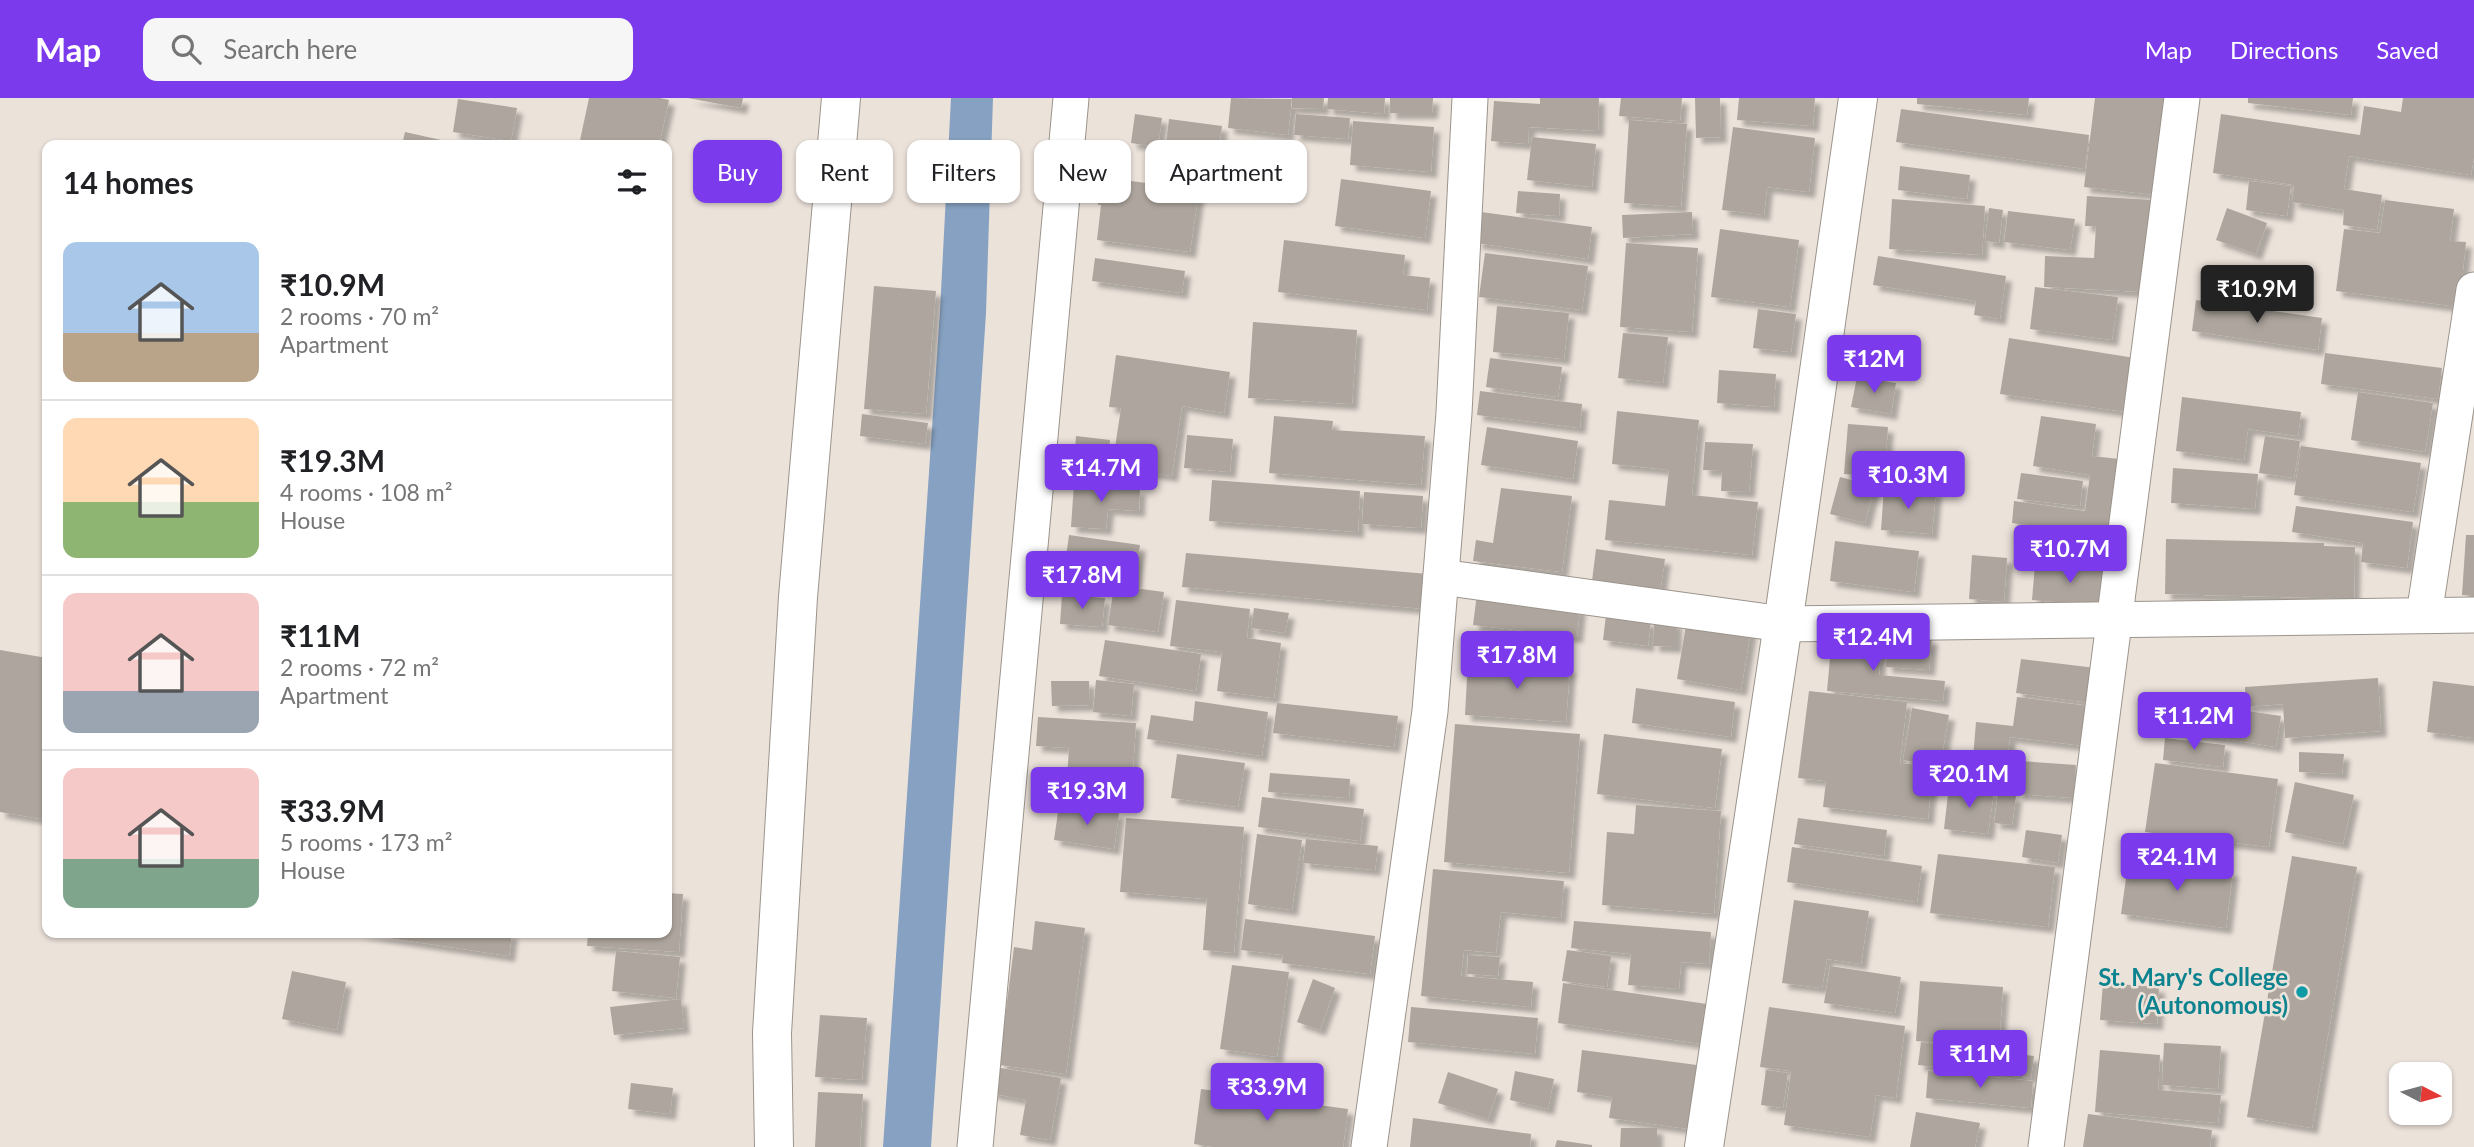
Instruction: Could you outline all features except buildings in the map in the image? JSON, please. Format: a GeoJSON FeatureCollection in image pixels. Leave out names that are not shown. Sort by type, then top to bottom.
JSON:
{"type":"FeatureCollection","features":[{"type":"Feature","properties":{"kind":"main road"},"geometry":{"type":"LineString","coordinates":[[774,1147],[772,1032],[798,597],[841,98]]}},
{"type":"Feature","properties":{"kind":"main road"},"geometry":{"type":"LineString","coordinates":[[1704,1147],[1783,624],[1858,98]]}},
{"type":"Feature","properties":{"kind":"street"},"geometry":{"type":"LineString","coordinates":[[975,1147],[1071,98]]}},
{"type":"Feature","properties":{"kind":"street"},"geometry":{"type":"LineString","coordinates":[[1368,1147],[1430,711],[1454,413],[1470,98]]}},
{"type":"Feature","properties":{"kind":"street"},"geometry":{"type":"LineString","coordinates":[[2046,1147],[2182,98]]}},
{"type":"Feature","properties":{"kind":"street"},"geometry":{"type":"LineString","coordinates":[[2424,615],[2474,290]]}},
{"type":"Feature","properties":{"kind":"street"},"geometry":{"type":"LineString","coordinates":[[1441,577],[1783,624],[2474,615]]}},
{"type":"Feature","properties":{"kind":"water"},"geometry":{"type":"Polygon","coordinates":[[[951,98],[993,98],[992,140],[949,140],[951,98]]]}},
{"type":"Feature","properties":{"kind":"water"},"geometry":{"type":"Polygon","coordinates":[[[946,203],[990,203],[986,313],[931,1147],[883,1147],[946,203]]]}},
{"type":"Feature","properties":{"kind":"place","name":"St. Mary's College (Autonomous)"},"geometry":{"type":"Point","coordinates":[2302,992]}}]}
